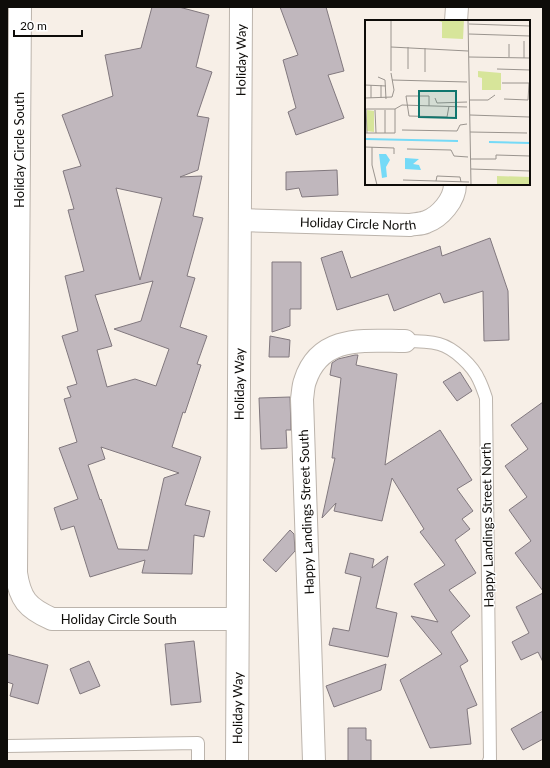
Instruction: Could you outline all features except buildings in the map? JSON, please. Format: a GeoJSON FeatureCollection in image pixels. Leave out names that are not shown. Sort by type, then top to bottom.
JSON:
{"type":"FeatureCollection","features":[{"type":"Feature","properties":{"kind":"street","name":"Holiday Circle South"},"geometry":{"type":"LineString","coordinates":[[20,7],[16,573],[18,588],[26,602],[37,612],[52,619],[237,619]]}},
{"type":"Feature","properties":{"kind":"street","name":"Holiday Way"},"geometry":{"type":"LineString","coordinates":[[237,761],[241,7]]}},
{"type":"Feature","properties":{"kind":"street"},"geometry":{"type":"LineString","coordinates":[[456,20],[457,7]]}},
{"type":"Feature","properties":{"kind":"street","name":"Holiday Circle North"},"geometry":{"type":"LineString","coordinates":[[240,220],[410,225],[426,222],[439,214],[449,202],[455,185]]}},
{"type":"Feature","properties":{"kind":"street","name":"Happy Landings Street South"},"geometry":{"type":"LineString","coordinates":[[314,761],[303,407],[304,381],[312,366],[324,353],[339,344],[356,341],[404,341]]}},
{"type":"Feature","properties":{"kind":"lane","name":"Happy Landings Street North"},"geometry":{"type":"LineString","coordinates":[[404,341],[423,341],[439,344],[455,352],[468,364],[479,379],[486,398],[490,761]]}},
{"type":"Feature","properties":{"kind":"lane"},"geometry":{"type":"LineString","coordinates":[[7,746],[198,743],[198,761]]}}]}
